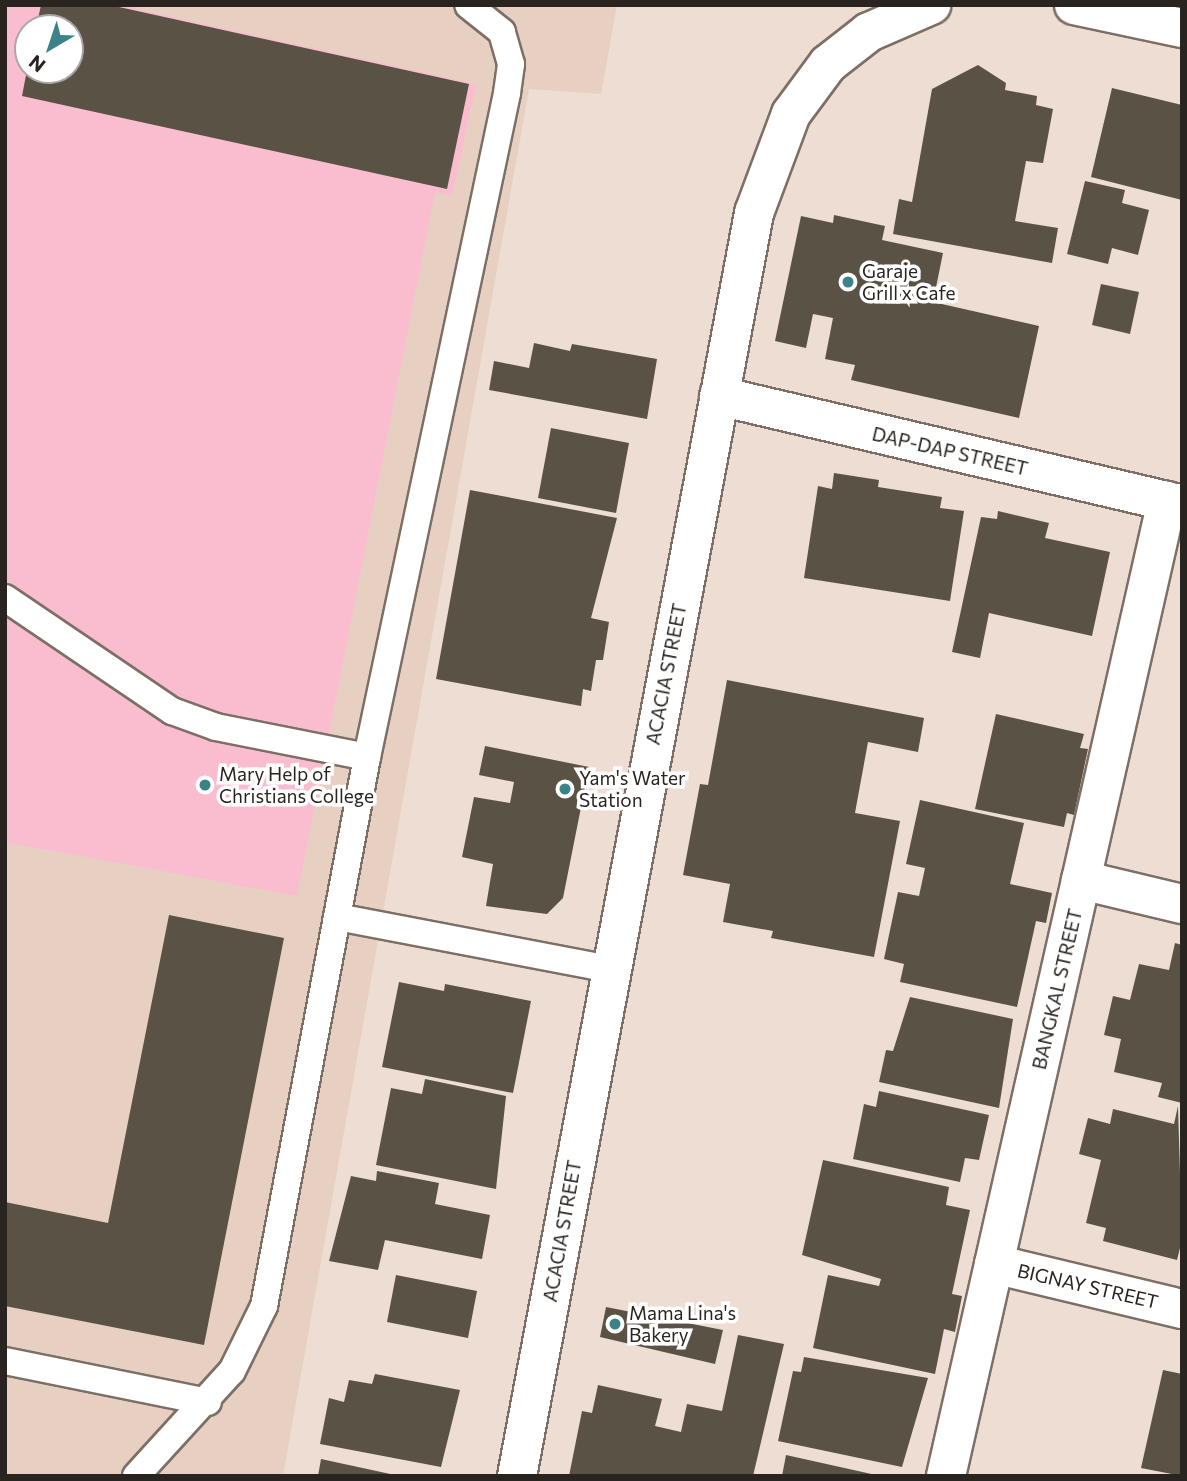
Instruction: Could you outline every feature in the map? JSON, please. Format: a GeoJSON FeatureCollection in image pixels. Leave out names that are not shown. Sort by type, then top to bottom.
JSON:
{"type":"FeatureCollection","features":[{"type":"Feature","properties":{"kind":"street","name":"ACACIA STREET"},"geometry":{"type":"LineString","coordinates":[[517,1476],[719,396],[766,173],[791,114],[828,64],[869,32],[931,5]]}},
{"type":"Feature","properties":{"kind":"street"},"geometry":{"type":"LineString","coordinates":[[1074,5],[1182,28]]}},
{"type":"Feature","properties":{"kind":"street","name":"DAP-DAP STREET"},"geometry":{"type":"LineString","coordinates":[[719,396],[1174,503]]}},
{"type":"Feature","properties":{"kind":"street","name":"BANGKAL STREET"},"geometry":{"type":"LineString","coordinates":[[946,1476],[1081,880],[1174,503]]}},
{"type":"Feature","properties":{"kind":"street"},"geometry":{"type":"LineString","coordinates":[[1081,880],[1182,904]]}},
{"type":"Feature","properties":{"kind":"street","name":"BIGNAY STREET"},"geometry":{"type":"LineString","coordinates":[[994,1264],[1182,1309]]}},
{"type":"Feature","properties":{"kind":"lane"},"geometry":{"type":"LineString","coordinates":[[136,1476],[208,1402],[250,1342],[264,1306],[367,757],[511,64],[502,33],[468,5]]}},
{"type":"Feature","properties":{"kind":"lane"},"geometry":{"type":"LineString","coordinates":[[5,597],[172,711],[216,727],[367,757]]}},
{"type":"Feature","properties":{"kind":"lane"},"geometry":{"type":"LineString","coordinates":[[337,917],[610,969]]}},
{"type":"Feature","properties":{"kind":"lane"},"geometry":{"type":"LineString","coordinates":[[5,1361],[208,1402]]}},
{"type":"Feature","properties":{"kind":"shaded area","name":"Mary Help of Christians College"},"geometry":{"type":"Polygon","coordinates":[[[5,5],[617,5],[601,94],[529,89],[283,1476],[5,1476],[5,5]]]}},
{"type":"Feature","properties":{"kind":"shaded area"},"geometry":{"type":"Polygon","coordinates":[[[5,5],[118,5],[476,84],[452,196],[435,192],[297,896],[5,842],[5,5]]]}},
{"type":"Feature","properties":{"kind":"building"},"geometry":{"type":"Polygon","coordinates":[[[41,5],[110,5],[469,84],[447,189],[22,96],[24,84],[84,84],[84,14],[39,14],[41,5]]]}},
{"type":"Feature","properties":{"kind":"building"},"geometry":{"type":"Polygon","coordinates":[[[978,65],[1006,83],[1005,90],[1037,96],[1036,105],[1053,109],[1043,163],[1026,161],[1015,221],[1058,228],[1052,263],[893,234],[899,199],[912,202],[932,89],[978,65]]]}},
{"type":"Feature","properties":{"kind":"building"},"geometry":{"type":"Polygon","coordinates":[[[1112,88],[1182,105],[1182,200],[1091,177],[1112,88]]]}},
{"type":"Feature","properties":{"kind":"building"},"geometry":{"type":"Polygon","coordinates":[[[1085,181],[1125,190],[1122,203],[1149,210],[1138,255],[1112,248],[1108,264],[1067,254],[1085,181]]]}},
{"type":"Feature","properties":{"kind":"building"},"geometry":{"type":"Polygon","coordinates":[[[834,215],[885,226],[882,240],[943,253],[933,302],[1039,326],[1019,418],[851,380],[855,365],[825,359],[833,318],[813,314],[806,348],[775,341],[801,216],[833,223],[834,215]]]}},
{"type":"Feature","properties":{"kind":"building"},"geometry":{"type":"Polygon","coordinates":[[[1101,284],[1139,292],[1130,334],[1092,325],[1101,284]]]}},
{"type":"Feature","properties":{"kind":"building"},"geometry":{"type":"Polygon","coordinates":[[[534,343],[570,351],[572,344],[657,359],[647,419],[489,390],[494,361],[529,368],[534,343]]]}},
{"type":"Feature","properties":{"kind":"building"},"geometry":{"type":"Polygon","coordinates":[[[551,428],[629,443],[616,513],[538,498],[551,428]]]}},
{"type":"Feature","properties":{"kind":"building"},"geometry":{"type":"Polygon","coordinates":[[[834,473],[879,480],[878,487],[942,497],[940,508],[964,511],[950,601],[804,578],[818,486],[832,489],[834,473]]]}},
{"type":"Feature","properties":{"kind":"building"},"geometry":{"type":"Polygon","coordinates":[[[470,490],[617,518],[591,618],[609,622],[603,660],[596,660],[591,691],[583,689],[581,706],[436,679],[470,490]]]}},
{"type":"Feature","properties":{"kind":"building"},"geometry":{"type":"Polygon","coordinates":[[[998,511],[1049,523],[1045,538],[1110,552],[1092,636],[989,613],[980,658],[952,652],[981,517],[997,519],[998,511]]]}},
{"type":"Feature","properties":{"kind":"building"},"geometry":{"type":"Polygon","coordinates":[[[727,680],[924,718],[918,752],[868,742],[855,813],[900,821],[874,957],[771,938],[773,931],[723,922],[730,884],[683,875],[700,784],[708,785],[727,680]]]}},
{"type":"Feature","properties":{"kind":"building"},"geometry":{"type":"Polygon","coordinates":[[[996,714],[1084,734],[1080,748],[1088,749],[1074,815],[1067,813],[1064,827],[975,809],[996,714]]]}},
{"type":"Feature","properties":{"kind":"building"},"geometry":{"type":"Polygon","coordinates":[[[485,746],[589,767],[563,898],[547,914],[486,906],[493,864],[462,857],[474,797],[510,803],[514,782],[479,775],[485,746]]]}},
{"type":"Feature","properties":{"kind":"building"},"geometry":{"type":"Polygon","coordinates":[[[920,800],[1024,823],[1010,884],[1052,893],[1046,923],[1036,921],[1017,1007],[900,982],[904,964],[884,959],[898,892],[919,896],[925,868],[906,864],[920,800]]]}},
{"type":"Feature","properties":{"kind":"building"},"geometry":{"type":"Polygon","coordinates":[[[169,915],[284,938],[204,1345],[5,1306],[5,1202],[108,1223],[169,915]]]}},
{"type":"Feature","properties":{"kind":"building"},"geometry":{"type":"Polygon","coordinates":[[[1175,943],[1182,945],[1182,1103],[1158,1097],[1162,1083],[1114,1072],[1121,1039],[1104,1035],[1113,996],[1130,1000],[1139,964],[1169,970],[1175,943]]]}},
{"type":"Feature","properties":{"kind":"building"},"geometry":{"type":"Polygon","coordinates":[[[399,982],[444,991],[445,984],[531,1001],[513,1093],[382,1067],[399,982]]]}},
{"type":"Feature","properties":{"kind":"building"},"geometry":{"type":"Polygon","coordinates":[[[910,997],[1013,1019],[999,1108],[879,1082],[886,1050],[893,1051],[910,997]]]}},
{"type":"Feature","properties":{"kind":"building"},"geometry":{"type":"Polygon","coordinates":[[[425,1079],[506,1096],[496,1189],[376,1165],[391,1088],[422,1094],[425,1079]]]}},
{"type":"Feature","properties":{"kind":"building"},"geometry":{"type":"Polygon","coordinates":[[[879,1091],[989,1115],[979,1160],[965,1158],[960,1182],[853,1159],[864,1104],[876,1107],[879,1091]]]}},
{"type":"Feature","properties":{"kind":"building"},"geometry":{"type":"Polygon","coordinates":[[[1178,1106],[1182,1240],[1177,1260],[1103,1241],[1106,1228],[1086,1223],[1101,1160],[1079,1154],[1088,1118],[1110,1124],[1113,1109],[1174,1124],[1178,1106]]]}},
{"type":"Feature","properties":{"kind":"building"},"geometry":{"type":"Polygon","coordinates":[[[823,1160],[949,1187],[946,1205],[970,1210],[952,1294],[962,1296],[955,1332],[944,1329],[935,1374],[813,1348],[828,1275],[879,1286],[881,1279],[802,1255],[823,1160]]]}},
{"type":"Feature","properties":{"kind":"building"},"geometry":{"type":"Polygon","coordinates":[[[377,1171],[439,1183],[435,1204],[490,1215],[482,1259],[385,1240],[378,1270],[329,1261],[351,1176],[376,1181],[377,1171]]]}},
{"type":"Feature","properties":{"kind":"building"},"geometry":{"type":"Polygon","coordinates":[[[396,1275],[477,1291],[468,1338],[387,1322],[396,1275]]]}},
{"type":"Feature","properties":{"kind":"building"},"geometry":{"type":"Polygon","coordinates":[[[606,1307],[723,1330],[715,1364],[600,1337],[606,1307]]]}},
{"type":"Feature","properties":{"kind":"building"},"geometry":{"type":"Polygon","coordinates":[[[738,1335],[784,1344],[753,1476],[569,1476],[582,1411],[592,1413],[598,1385],[662,1399],[655,1426],[681,1432],[687,1404],[722,1411],[738,1335]]]}},
{"type":"Feature","properties":{"kind":"building"},"geometry":{"type":"Polygon","coordinates":[[[804,1357],[928,1378],[902,1467],[778,1441],[793,1371],[801,1372],[804,1357]]]}},
{"type":"Feature","properties":{"kind":"building"},"geometry":{"type":"Polygon","coordinates":[[[1163,1370],[1182,1374],[1182,1476],[1141,1468],[1163,1370]]]}},
{"type":"Feature","properties":{"kind":"building"},"geometry":{"type":"Polygon","coordinates":[[[375,1374],[460,1390],[441,1467],[320,1444],[329,1398],[344,1402],[349,1380],[372,1384],[375,1374]]]}},
{"type":"Feature","properties":{"kind":"building"},"geometry":{"type":"Polygon","coordinates":[[[786,1455],[876,1475],[876,1476],[782,1476],[786,1455]]]}},
{"type":"Feature","properties":{"kind":"building"},"geometry":{"type":"Polygon","coordinates":[[[321,1459],[395,1475],[395,1476],[318,1476],[321,1459]]]}},
{"type":"Feature","properties":{"kind":"place","name":"Garaje Grill x Cafe"},"geometry":{"type":"Point","coordinates":[848,282]}},
{"type":"Feature","properties":{"kind":"place","name":"Mary Help of Christians College"},"geometry":{"type":"Point","coordinates":[205,785]}},
{"type":"Feature","properties":{"kind":"place","name":"Yam's Water Station"},"geometry":{"type":"Point","coordinates":[565,789]}},
{"type":"Feature","properties":{"kind":"place","name":"Mama Lina's Bakery"},"geometry":{"type":"Point","coordinates":[615,1324]}}]}
